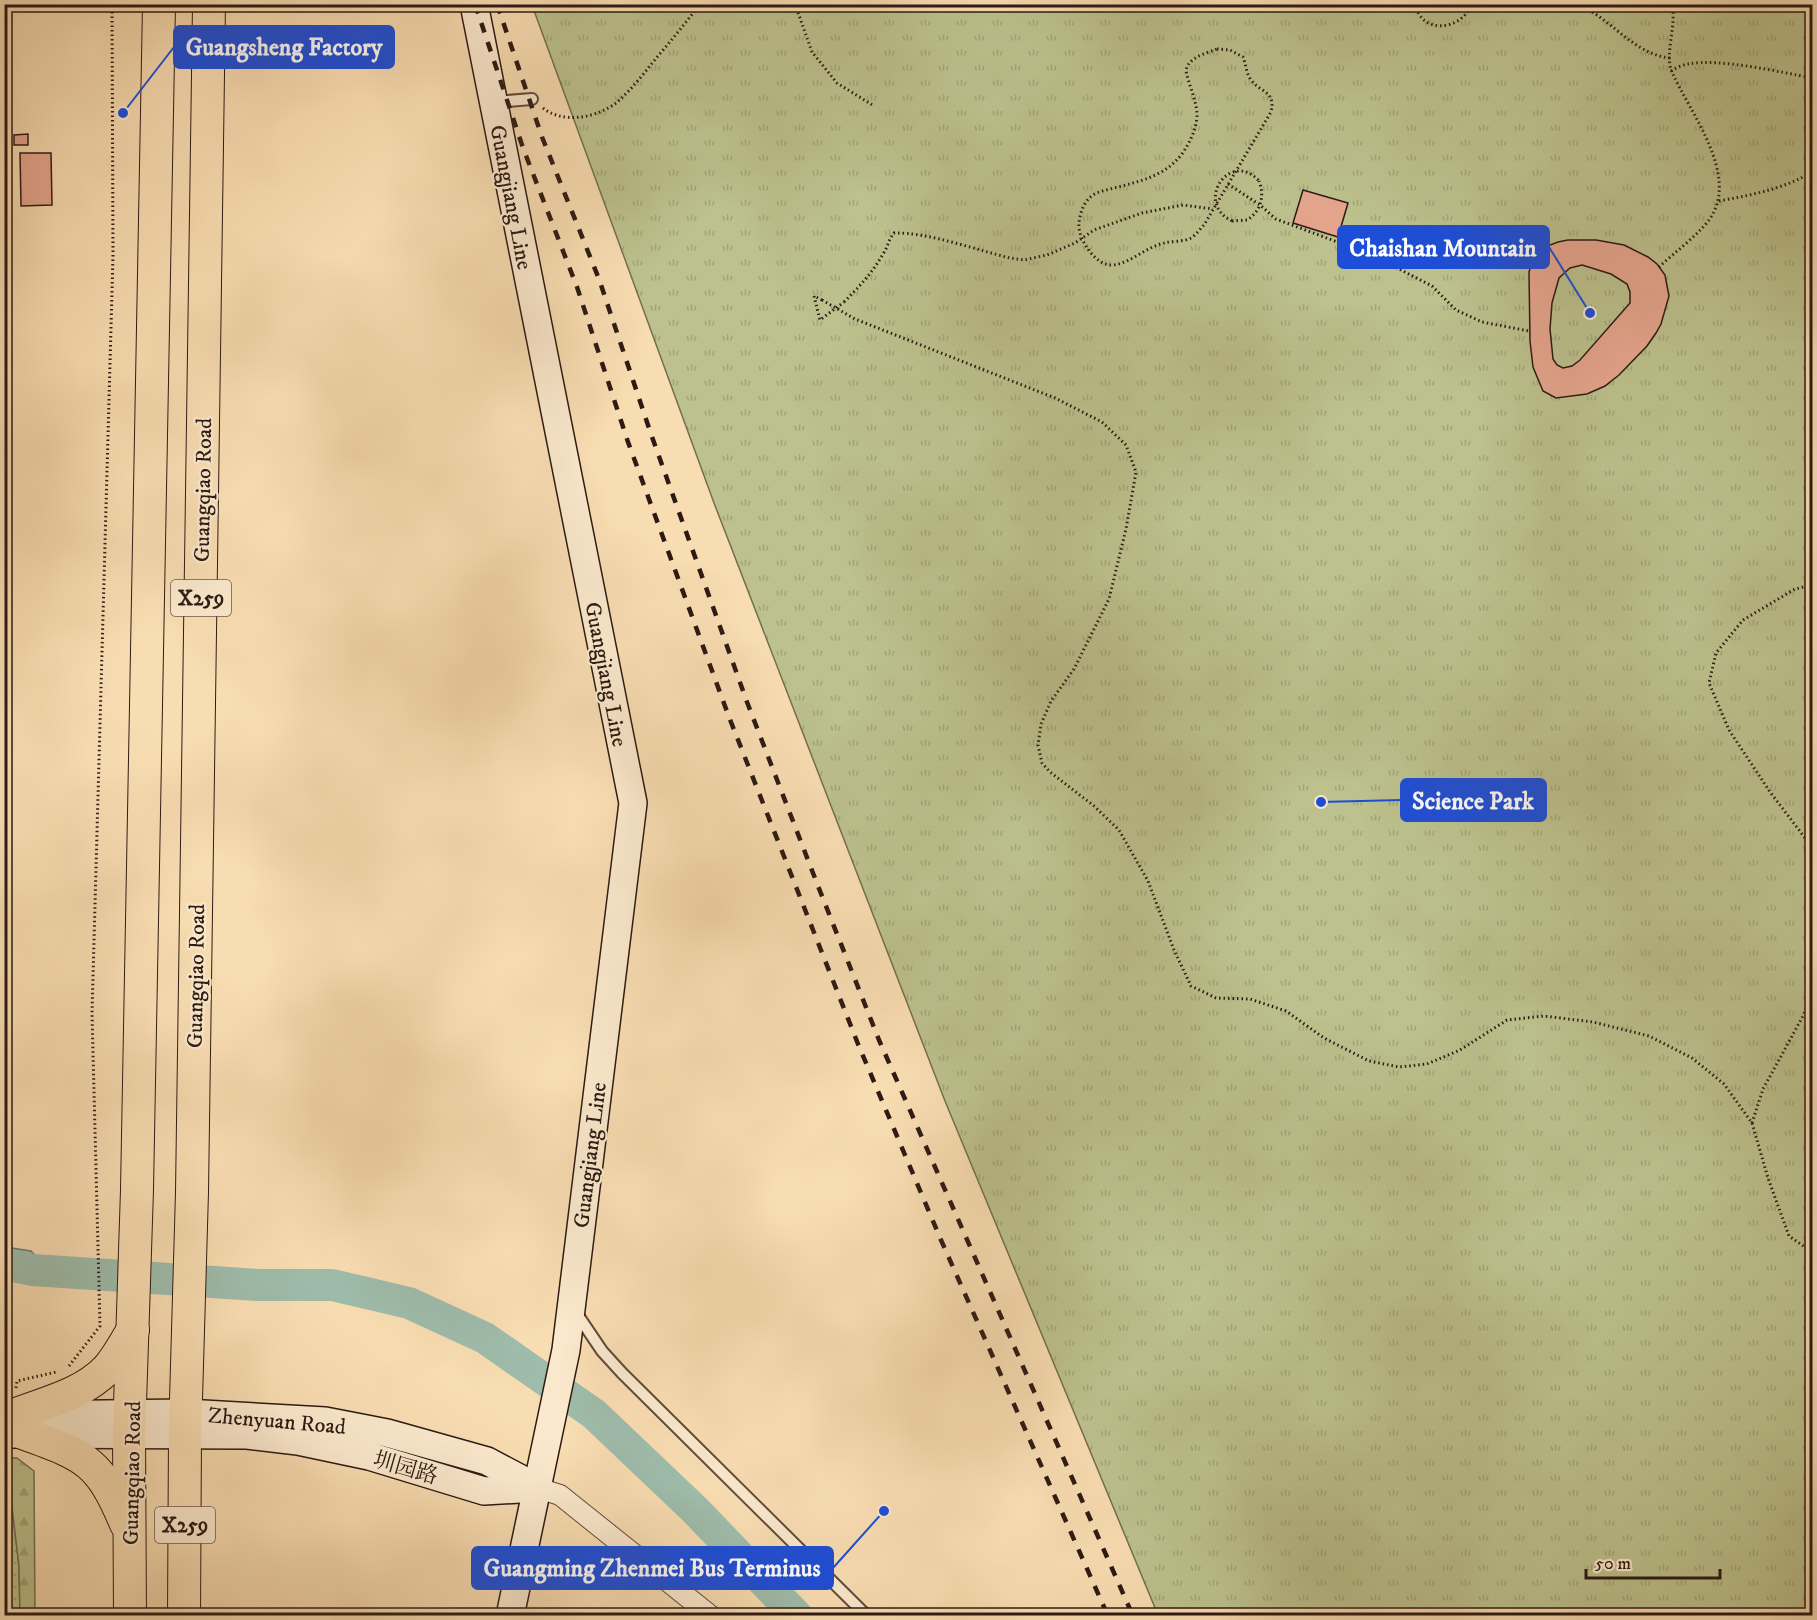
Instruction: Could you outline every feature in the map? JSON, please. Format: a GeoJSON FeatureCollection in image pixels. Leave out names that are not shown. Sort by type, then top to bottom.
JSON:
{"type":"FeatureCollection","features":[{"type":"Feature","properties":{"kind":"main road","name":"X259"},"geometry":{"type":"LineString","coordinates":[[133,1330],[159,4]]}},
{"type":"Feature","properties":{"kind":"main road","name":"Guangqiao Road"},"geometry":{"type":"LineString","coordinates":[[185,1423],[192,1192],[209,4]]}},
{"type":"Feature","properties":{"kind":"main road","name":"Guangqiao Road"},"geometry":{"type":"LineString","coordinates":[[130,1616],[130,1424],[133,1330]]}},
{"type":"Feature","properties":{"kind":"main road"},"geometry":{"type":"LineString","coordinates":[[11,1425],[86,1386],[108,1368],[133,1330]]}},
{"type":"Feature","properties":{"kind":"main road","name":"X259"},"geometry":{"type":"LineString","coordinates":[[184,1616],[185,1423]]}},
{"type":"Feature","properties":{"kind":"main road"},"geometry":{"type":"LineString","coordinates":[[11,1425],[83,1458],[100,1473],[114,1495],[130,1534]]}},
{"type":"Feature","properties":{"kind":"street","name":"Guangjiang Line"},"geometry":{"type":"LineString","coordinates":[[474,4],[633,803],[566,1350],[538,1488]]}},
{"type":"Feature","properties":{"kind":"street","name":"Zhenyuan Road"},"geometry":{"type":"LineString","coordinates":[[11,1425],[185,1423]]}},
{"type":"Feature","properties":{"kind":"street","name":"圳园路"},"geometry":{"type":"LineString","coordinates":[[185,1423],[247,1435],[297,1441],[369,1456],[484,1491],[538,1488]]}},
{"type":"Feature","properties":{"kind":"street"},"geometry":{"type":"LineString","coordinates":[[510,1616],[538,1488],[560,1495],[711,1616]]}},
{"type":"Feature","properties":{"kind":"lane"},"geometry":{"type":"LineString","coordinates":[[493,102],[532,99]]}},
{"type":"Feature","properties":{"kind":"lane"},"geometry":{"type":"LineString","coordinates":[[571,1306],[602,1351],[622,1373],[867,1616]]}},
{"type":"Feature","properties":{"kind":"path"},"geometry":{"type":"LineString","coordinates":[[67,1369],[100,1326],[92,1013],[113,255],[112,4]]}},
{"type":"Feature","properties":{"kind":"path"},"geometry":{"type":"LineString","coordinates":[[532,99],[554,116],[563,118],[594,114],[614,104],[632,88],[700,4]]}},
{"type":"Feature","properties":{"kind":"path"},"geometry":{"type":"LineString","coordinates":[[795,4],[812,52],[837,83],[874,106]]}},
{"type":"Feature","properties":{"kind":"path"},"geometry":{"type":"LineString","coordinates":[[1415,4],[1419,18],[1428,24],[1439,26],[1457,21],[1470,11],[1473,4]]}},
{"type":"Feature","properties":{"kind":"path"},"geometry":{"type":"LineString","coordinates":[[1576,4],[1599,16],[1645,51],[1658,57],[1670,58]]}},
{"type":"Feature","properties":{"kind":"path"},"geometry":{"type":"LineString","coordinates":[[1659,267],[1709,221],[1719,201],[1720,177],[1713,156],[1671,70],[1674,15],[1672,4]]}},
{"type":"Feature","properties":{"kind":"path"},"geometry":{"type":"LineString","coordinates":[[1224,49],[1243,57],[1250,78],[1270,96],[1272,106],[1271,112],[1228,184],[1204,225],[1191,237],[1148,248],[1114,265],[1106,264],[1098,259],[1082,242],[1078,232],[1082,210],[1091,196],[1160,174],[1180,157],[1190,143],[1197,114],[1186,71],[1187,65],[1191,60],[1224,49]]}},
{"type":"Feature","properties":{"kind":"path"},"geometry":{"type":"LineString","coordinates":[[1671,70],[1687,64],[1708,63],[1812,78]]}},
{"type":"Feature","properties":{"kind":"path"},"geometry":{"type":"LineString","coordinates":[[1247,171],[1259,181],[1262,195],[1260,205],[1248,220],[1233,221],[1224,217],[1218,208],[1215,192],[1219,182],[1228,175],[1247,171]]}},
{"type":"Feature","properties":{"kind":"path"},"geometry":{"type":"LineString","coordinates":[[1719,201],[1755,195],[1801,179],[1812,172]]}},
{"type":"Feature","properties":{"kind":"path"},"geometry":{"type":"LineString","coordinates":[[1228,184],[1260,205],[1276,219],[1372,255],[1432,286],[1456,310],[1482,322],[1529,331]]}},
{"type":"Feature","properties":{"kind":"path"},"geometry":{"type":"LineString","coordinates":[[1213,209],[1183,205],[1142,213],[1094,230],[1075,243],[1047,255],[1024,260],[923,236],[894,233],[888,240],[885,252],[862,285],[844,302],[820,320],[814,296],[822,300],[855,319],[1055,398],[1102,422],[1126,445],[1136,472],[1126,529],[1109,599],[1074,669],[1051,701],[1041,724],[1038,746],[1042,763],[1119,830],[1148,881],[1174,950],[1191,986],[1216,998],[1250,999],[1286,1011],[1324,1038],[1369,1061],[1399,1067],[1427,1064],[1460,1050],[1507,1020],[1544,1016],[1593,1022],[1649,1036],[1692,1058],[1724,1084],[1752,1123],[1768,1178],[1789,1236],[1812,1252]]}},
{"type":"Feature","properties":{"kind":"path"},"geometry":{"type":"LineString","coordinates":[[1812,585],[1796,589],[1743,620],[1716,653],[1709,682],[1729,730],[1770,792],[1812,847]]}},
{"type":"Feature","properties":{"kind":"path"},"geometry":{"type":"LineString","coordinates":[[1752,1123],[1762,1089],[1803,1016],[1812,993]]}},
{"type":"Feature","properties":{"kind":"path"},"geometry":{"type":"LineString","coordinates":[[11,1425],[17,1381],[57,1371]]}},
{"type":"Feature","properties":{"kind":"green space"},"geometry":{"type":"Polygon","coordinates":[[[532,5],[1812,5],[1812,1615],[1158,1615],[945,1101],[714,503],[532,5]]]}},
{"type":"Feature","properties":{"kind":"green space"},"geometry":{"type":"Polygon","coordinates":[[[5,1458],[17,1458],[34,1471],[35,1615],[20,1615],[19,1566],[11,1499],[5,1492],[5,1458]]]}},
{"type":"Feature","properties":{"kind":"green space"},"geometry":{"type":"Polygon","coordinates":[[[4,1492],[11,1499],[19,1566],[20,1615],[5,1615],[4,1492]]]}},
{"type":"Feature","properties":{"kind":"water"},"geometry":{"type":"Polygon","coordinates":[[[5,1247],[31,1251],[40,1261],[81,1263],[80,1278],[5,1276],[5,1247]]]}},
{"type":"Feature","properties":{"kind":"building"},"geometry":{"type":"Polygon","coordinates":[[[28,134],[28,145],[14,145],[14,135],[28,134]]]}},
{"type":"Feature","properties":{"kind":"building"},"geometry":{"type":"Polygon","coordinates":[[[20,153],[51,153],[52,205],[21,206],[20,153]]]}},
{"type":"Feature","properties":{"kind":"building"},"geometry":{"type":"Polygon","coordinates":[[[1303,190],[1348,203],[1338,237],[1293,223],[1303,190]]]}},
{"type":"Feature","properties":{"kind":"building"},"geometry":{"type":"Polygon","coordinates":[[[1596,240],[1624,245],[1657,264],[1665,275],[1669,296],[1656,333],[1647,346],[1619,375],[1605,386],[1587,394],[1556,398],[1543,391],[1533,367],[1530,341],[1529,272],[1532,262],[1542,248],[1558,242],[1596,240]],[[1582,265],[1570,268],[1559,278],[1552,303],[1550,329],[1553,359],[1557,365],[1563,368],[1572,366],[1580,360],[1630,303],[1627,284],[1611,274],[1582,265]]]}},
{"type":"Feature","properties":{"kind":"waterway"},"geometry":{"type":"LineString","coordinates":[[4,1264],[33,1270],[258,1285],[332,1285],[409,1303],[485,1338],[594,1414],[695,1510],[797,1616]]}},
{"type":"Feature","properties":{"kind":"railway"},"geometry":{"type":"LineString","coordinates":[[475,4],[523,148],[577,287],[628,442],[729,717],[858,1044],[941,1240],[1108,1616]]}},
{"type":"Feature","properties":{"kind":"railway"},"geometry":{"type":"LineString","coordinates":[[497,4],[542,137],[599,279],[651,434],[747,702],[818,886],[879,1040],[1133,1616]]}},
{"type":"Feature","properties":{"kind":"place","name":"Guangsheng Factory"},"geometry":{"type":"Point","coordinates":[123,113]}},
{"type":"Feature","properties":{"kind":"place","name":"Chaishan Mountain"},"geometry":{"type":"Point","coordinates":[1590,313]}},
{"type":"Feature","properties":{"kind":"place","name":"Science Park"},"geometry":{"type":"Point","coordinates":[1321,802]}},
{"type":"Feature","properties":{"kind":"place","name":"Guangming Zhenmei Bus Terminus"},"geometry":{"type":"Point","coordinates":[884,1511]}}]}
